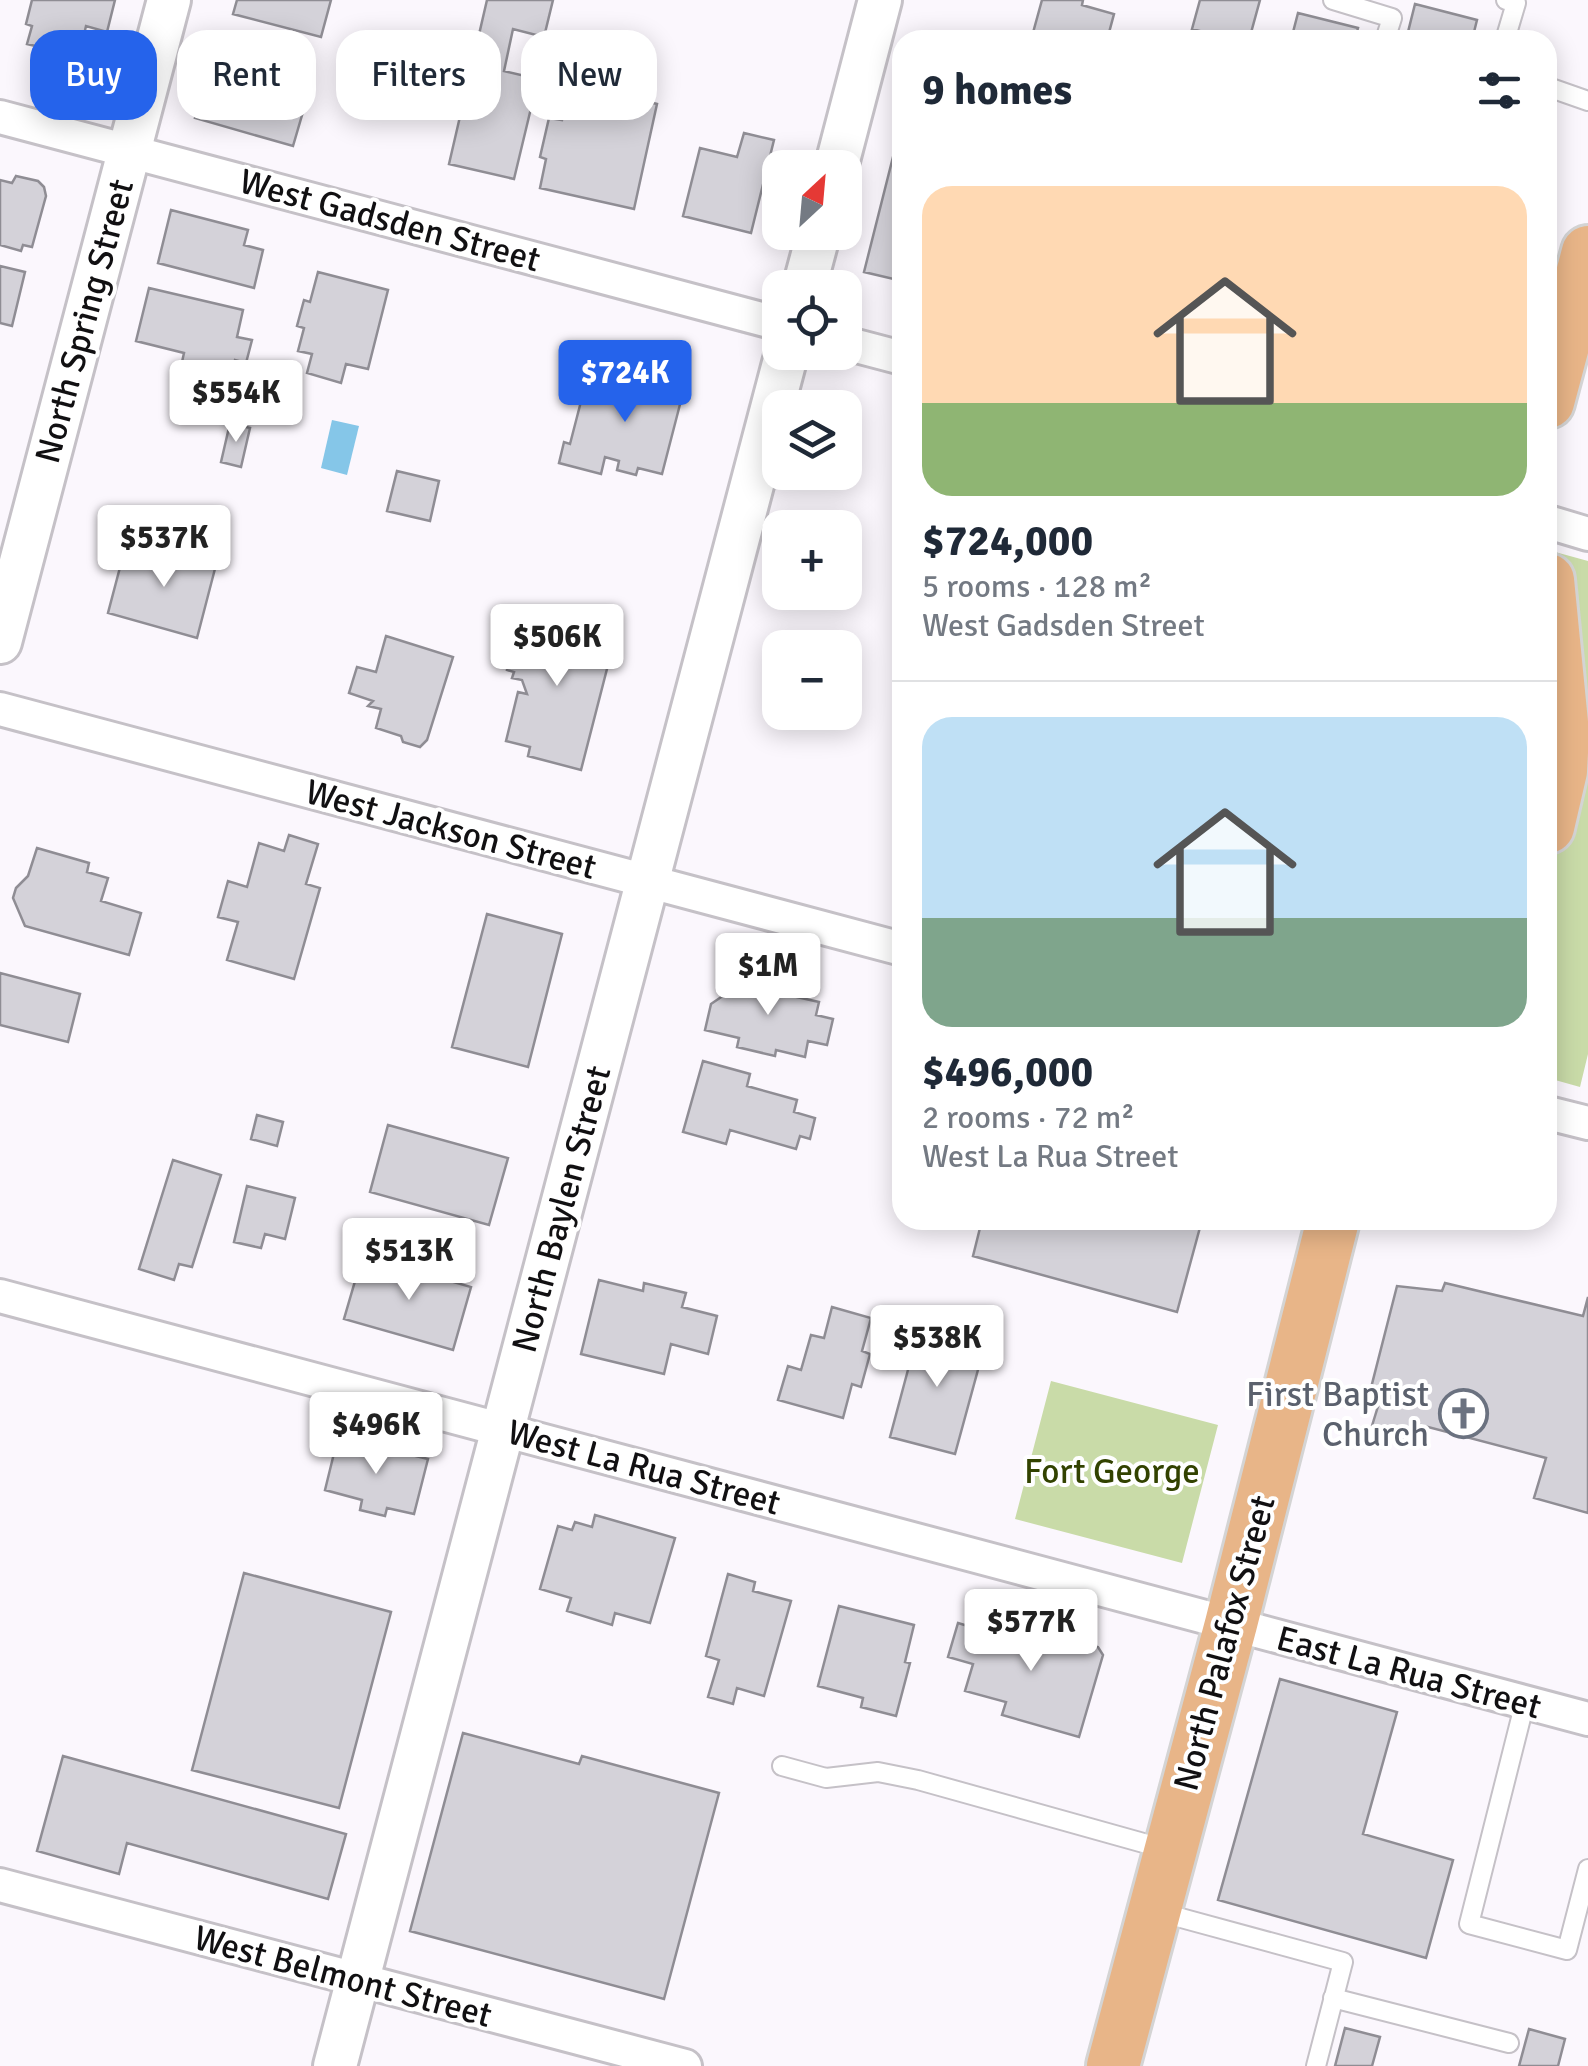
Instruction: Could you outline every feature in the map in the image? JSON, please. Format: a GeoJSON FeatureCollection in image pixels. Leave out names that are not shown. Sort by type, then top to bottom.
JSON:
{"type":"FeatureCollection","features":[{"type":"Feature","properties":{"kind":"main road"},"geometry":{"type":"LineString","coordinates":[[1557,382],[1577,338],[1588,252]]}},
{"type":"Feature","properties":{"kind":"main road"},"geometry":{"type":"LineString","coordinates":[[1557,672],[1563,733],[1557,785]]}},
{"type":"Feature","properties":{"kind":"main road","name":"North Palafox Street"},"geometry":{"type":"LineString","coordinates":[[1112,2066],[1330,1230]]}},
{"type":"Feature","properties":{"kind":"street","name":"North Spring Street"},"geometry":{"type":"LineString","coordinates":[[0,642],[169,0]]}},
{"type":"Feature","properties":{"kind":"street"},"geometry":{"type":"LineString","coordinates":[[841,150],[880,0]]}},
{"type":"Feature","properties":{"kind":"street","name":"West Gadsden Street"},"geometry":{"type":"LineString","coordinates":[[0,117],[762,319]]}},
{"type":"Feature","properties":{"kind":"street"},"geometry":{"type":"LineString","coordinates":[[862,347],[892,355]]}},
{"type":"Feature","properties":{"kind":"street","name":"North Baylen Street"},"geometry":{"type":"LineString","coordinates":[[335,2066],[782,370]]}},
{"type":"Feature","properties":{"kind":"street"},"geometry":{"type":"LineString","coordinates":[[1557,525],[1588,534]]}},
{"type":"Feature","properties":{"kind":"street","name":"West Jackson Street"},"geometry":{"type":"LineString","coordinates":[[0,709],[892,945]]}},
{"type":"Feature","properties":{"kind":"street"},"geometry":{"type":"LineString","coordinates":[[1557,1115],[1588,1123]]}},
{"type":"Feature","properties":{"kind":"street","name":"West La Rua Street"},"geometry":{"type":"LineString","coordinates":[[0,1296],[1230,1624]]}},
{"type":"Feature","properties":{"kind":"street","name":"East La Rua Street"},"geometry":{"type":"LineString","coordinates":[[1230,1624],[1588,1719]]}},
{"type":"Feature","properties":{"kind":"street","name":"West Belmont Street"},"geometry":{"type":"LineString","coordinates":[[0,1885],[686,2066]]}},
{"type":"Feature","properties":{"kind":"lane"},"geometry":{"type":"LineString","coordinates":[[1333,0],[1392,18],[1389,30]]}},
{"type":"Feature","properties":{"kind":"lane"},"geometry":{"type":"LineString","coordinates":[[1507,30],[1513,1]]}},
{"type":"Feature","properties":{"kind":"lane"},"geometry":{"type":"LineString","coordinates":[[1557,90],[1588,101]]}},
{"type":"Feature","properties":{"kind":"lane"},"geometry":{"type":"LineString","coordinates":[[1525,1702],[1469,1924],[1568,1950],[1588,1869]]}},
{"type":"Feature","properties":{"kind":"lane"},"geometry":{"type":"LineString","coordinates":[[782,1766],[826,1778],[878,1772],[918,1780],[1170,1850]]}},
{"type":"Feature","properties":{"kind":"lane"},"geometry":{"type":"LineString","coordinates":[[1154,1911],[1343,1962],[1316,2066]]}},
{"type":"Feature","properties":{"kind":"lane"},"geometry":{"type":"LineString","coordinates":[[1333,1998],[1509,2043]]}},
{"type":"Feature","properties":{"kind":"green space"},"geometry":{"type":"Polygon","coordinates":[[[1557,552],[1588,561],[1588,1054],[1580,1087],[1557,1081],[1557,552]]]}},
{"type":"Feature","properties":{"kind":"green space","name":"Fort George"},"geometry":{"type":"Polygon","coordinates":[[[1051,1381],[1218,1425],[1182,1563],[1015,1519],[1051,1381]]]}},
{"type":"Feature","properties":{"kind":"water"},"geometry":{"type":"Polygon","coordinates":[[[332,420],[359,426],[347,475],[321,468],[332,420]]]}},
{"type":"Feature","properties":{"kind":"building"},"geometry":{"type":"Polygon","coordinates":[[[32,0],[115,0],[108,30],[86,26],[85,30],[31,30],[32,26],[26,24],[32,0]]]}},
{"type":"Feature","properties":{"kind":"building"},"geometry":{"type":"Polygon","coordinates":[[[237,0],[331,0],[321,37],[316,36],[316,30],[294,30],[233,14],[237,0]]]}},
{"type":"Feature","properties":{"kind":"building"},"geometry":{"type":"Polygon","coordinates":[[[487,0],[553,0],[546,30],[513,29],[504,71],[521,75],[521,120],[528,120],[514,179],[449,164],[459,120],[501,120],[501,30],[480,30],[487,0]]]}},
{"type":"Feature","properties":{"kind":"building"},"geometry":{"type":"Polygon","coordinates":[[[1042,0],[1083,0],[1082,5],[1114,14],[1110,30],[1034,30],[1042,0]]]}},
{"type":"Feature","properties":{"kind":"building"},"geometry":{"type":"Polygon","coordinates":[[[1200,0],[1260,0],[1252,30],[1192,29],[1200,0]]]}},
{"type":"Feature","properties":{"kind":"building"},"geometry":{"type":"Polygon","coordinates":[[[1415,4],[1477,20],[1474,30],[1408,30],[1415,4]]]}},
{"type":"Feature","properties":{"kind":"building"},"geometry":{"type":"Polygon","coordinates":[[[1298,13],[1358,28],[1358,30],[1294,30],[1298,13]]]}},
{"type":"Feature","properties":{"kind":"building"},"geometry":{"type":"Polygon","coordinates":[[[202,120],[301,120],[293,146],[202,120]]]}},
{"type":"Feature","properties":{"kind":"building"},"geometry":{"type":"Polygon","coordinates":[[[549,120],[653,120],[634,209],[540,188],[546,159],[540,157],[549,120]]]}},
{"type":"Feature","properties":{"kind":"building"},"geometry":{"type":"Polygon","coordinates":[[[744,133],[774,140],[772,150],[762,150],[762,189],[751,233],[683,216],[700,148],[737,157],[744,133]]]}},
{"type":"Feature","properties":{"kind":"building"},"geometry":{"type":"Polygon","coordinates":[[[892,161],[892,279],[864,272],[892,161]]]}},
{"type":"Feature","properties":{"kind":"building"},"geometry":{"type":"Polygon","coordinates":[[[16,176],[38,181],[46,196],[32,247],[23,245],[21,251],[0,245],[0,180],[12,183],[16,176]]]}},
{"type":"Feature","properties":{"kind":"building"},"geometry":{"type":"Polygon","coordinates":[[[171,210],[248,230],[244,245],[263,250],[254,288],[158,263],[171,210]]]}},
{"type":"Feature","properties":{"kind":"building"},"geometry":{"type":"Polygon","coordinates":[[[0,266],[25,272],[12,326],[0,323],[0,266]]]}},
{"type":"Feature","properties":{"kind":"building"},"geometry":{"type":"Polygon","coordinates":[[[318,272],[388,290],[368,369],[346,364],[341,383],[307,373],[312,354],[298,351],[304,328],[297,326],[304,300],[310,302],[318,272]]]}},
{"type":"Feature","properties":{"kind":"building"},"geometry":{"type":"Polygon","coordinates":[[[149,288],[243,310],[237,337],[252,340],[246,363],[235,360],[232,374],[182,362],[184,353],[136,341],[149,288]]]}},
{"type":"Feature","properties":{"kind":"building"},"geometry":{"type":"Polygon","coordinates":[[[619,368],[685,385],[662,474],[638,468],[636,475],[617,470],[619,461],[605,457],[601,474],[559,463],[564,442],[570,444],[585,386],[613,393],[619,368]]]}},
{"type":"Feature","properties":{"kind":"building"},"geometry":{"type":"Polygon","coordinates":[[[230,423],[250,428],[241,467],[221,462],[230,423]]]}},
{"type":"Feature","properties":{"kind":"building"},"geometry":{"type":"Polygon","coordinates":[[[397,471],[439,481],[430,521],[387,511],[397,471]]]}},
{"type":"Feature","properties":{"kind":"building"},"geometry":{"type":"Polygon","coordinates":[[[150,543],[217,561],[197,638],[108,613],[123,556],[145,562],[150,543]]]}},
{"type":"Feature","properties":{"kind":"building"},"geometry":{"type":"Polygon","coordinates":[[[556,614],[603,627],[595,657],[609,661],[581,770],[528,756],[530,747],[506,741],[518,692],[527,694],[522,680],[512,678],[514,672],[507,670],[520,621],[552,629],[556,614]]]}},
{"type":"Feature","properties":{"kind":"building"},"geometry":{"type":"Polygon","coordinates":[[[386,636],[453,657],[427,740],[420,747],[376,728],[381,709],[368,706],[373,701],[349,693],[357,667],[376,672],[386,636]]]}},
{"type":"Feature","properties":{"kind":"building"},"geometry":{"type":"Polygon","coordinates":[[[289,835],[318,844],[306,884],[320,888],[294,979],[227,960],[238,922],[218,917],[228,881],[247,887],[259,843],[284,851],[289,835]]]}},
{"type":"Feature","properties":{"kind":"building"},"geometry":{"type":"Polygon","coordinates":[[[37,848],[89,863],[87,872],[108,878],[101,901],[141,913],[129,955],[25,926],[13,898],[16,888],[28,876],[37,848]]]}},
{"type":"Feature","properties":{"kind":"building"},"geometry":{"type":"Polygon","coordinates":[[[487,914],[562,934],[528,1067],[452,1047],[487,914]]]}},
{"type":"Feature","properties":{"kind":"building"},"geometry":{"type":"Polygon","coordinates":[[[0,973],[80,994],[68,1042],[0,1025],[0,973]]]}},
{"type":"Feature","properties":{"kind":"building"},"geometry":{"type":"Polygon","coordinates":[[[734,974],[790,987],[788,995],[819,1002],[816,1015],[833,1019],[827,1045],[808,1041],[805,1057],[776,1050],[775,1056],[737,1047],[739,1038],[705,1030],[711,1004],[730,991],[734,974]]]}},
{"type":"Feature","properties":{"kind":"building"},"geometry":{"type":"Polygon","coordinates":[[[703,1061],[750,1074],[747,1086],[797,1100],[794,1112],[815,1118],[810,1139],[800,1136],[796,1149],[730,1130],[726,1144],[683,1132],[703,1061]]]}},
{"type":"Feature","properties":{"kind":"building"},"geometry":{"type":"Polygon","coordinates":[[[257,1115],[283,1122],[277,1146],[251,1139],[257,1115]]]}},
{"type":"Feature","properties":{"kind":"building"},"geometry":{"type":"Polygon","coordinates":[[[388,1125],[508,1158],[489,1225],[370,1192],[388,1125]]]}},
{"type":"Feature","properties":{"kind":"building"},"geometry":{"type":"Polygon","coordinates":[[[173,1160],[221,1175],[192,1267],[179,1264],[174,1280],[139,1269],[173,1160]]]}},
{"type":"Feature","properties":{"kind":"building"},"geometry":{"type":"Polygon","coordinates":[[[247,1186],[295,1198],[285,1239],[265,1234],[261,1248],[234,1242],[247,1186]]]}},
{"type":"Feature","properties":{"kind":"building"},"geometry":{"type":"Polygon","coordinates":[[[980,1230],[1199,1230],[1177,1312],[973,1256],[980,1230]]]}},
{"type":"Feature","properties":{"kind":"building"},"geometry":{"type":"Polygon","coordinates":[[[377,1259],[453,1275],[450,1281],[471,1287],[453,1350],[344,1319],[360,1264],[374,1269],[377,1259]]]}},
{"type":"Feature","properties":{"kind":"building"},"geometry":{"type":"Polygon","coordinates":[[[599,1280],[643,1291],[644,1283],[686,1293],[682,1307],[717,1316],[708,1354],[671,1344],[664,1374],[581,1354],[599,1280]]]}},
{"type":"Feature","properties":{"kind":"building"},"geometry":{"type":"Polygon","coordinates":[[[1445,1283],[1583,1316],[1588,1297],[1588,1513],[1534,1498],[1546,1458],[1413,1423],[1409,1439],[1371,1429],[1379,1403],[1372,1384],[1397,1286],[1442,1291],[1445,1283]]]}},
{"type":"Feature","properties":{"kind":"building"},"geometry":{"type":"Polygon","coordinates":[[[832,1307],[871,1318],[862,1351],[870,1354],[861,1387],[852,1384],[843,1418],[778,1400],[788,1366],[801,1370],[811,1335],[824,1338],[832,1307]]]}},
{"type":"Feature","properties":{"kind":"building"},"geometry":{"type":"Polygon","coordinates":[[[920,1325],[985,1344],[955,1454],[890,1437],[920,1325]]]}},
{"type":"Feature","properties":{"kind":"building"},"geometry":{"type":"Polygon","coordinates":[[[338,1437],[428,1459],[414,1514],[387,1508],[385,1516],[360,1510],[362,1500],[325,1490],[338,1437]]]}},
{"type":"Feature","properties":{"kind":"building"},"geometry":{"type":"Polygon","coordinates":[[[595,1515],[675,1538],[650,1623],[615,1613],[612,1625],[567,1611],[571,1598],[540,1589],[558,1526],[572,1530],[575,1522],[592,1527],[595,1515]]]}},
{"type":"Feature","properties":{"kind":"building"},"geometry":{"type":"Polygon","coordinates":[[[244,1573],[391,1612],[339,1808],[192,1770],[244,1573]]]}},
{"type":"Feature","properties":{"kind":"building"},"geometry":{"type":"Polygon","coordinates":[[[728,1574],[755,1582],[753,1591],[791,1601],[764,1696],[737,1688],[733,1704],[708,1697],[719,1660],[706,1656],[728,1574]]]}},
{"type":"Feature","properties":{"kind":"building"},"geometry":{"type":"Polygon","coordinates":[[[839,1606],[914,1625],[905,1662],[910,1663],[896,1716],[861,1707],[863,1698],[818,1686],[839,1606]]]}},
{"type":"Feature","properties":{"kind":"building"},"geometry":{"type":"Polygon","coordinates":[[[958,1623],[997,1635],[999,1625],[1022,1631],[1024,1625],[1069,1638],[1068,1645],[1082,1649],[1083,1644],[1098,1647],[1103,1655],[1079,1737],[1002,1715],[1006,1702],[965,1691],[973,1664],[948,1657],[958,1623]]]}},
{"type":"Feature","properties":{"kind":"building"},"geometry":{"type":"Polygon","coordinates":[[[1280,1679],[1397,1712],[1363,1834],[1453,1860],[1426,1958],[1218,1900],[1280,1679]]]}},
{"type":"Feature","properties":{"kind":"building"},"geometry":{"type":"Polygon","coordinates":[[[463,1733],[579,1764],[582,1756],[719,1793],[664,1999],[410,1931],[463,1733]]]}},
{"type":"Feature","properties":{"kind":"building"},"geometry":{"type":"Polygon","coordinates":[[[63,1756],[346,1834],[328,1899],[127,1843],[119,1874],[37,1851],[63,1756]]]}},
{"type":"Feature","properties":{"kind":"building"},"geometry":{"type":"Polygon","coordinates":[[[1345,2028],[1380,2037],[1372,2066],[1335,2066],[1345,2028]]]}},
{"type":"Feature","properties":{"kind":"building"},"geometry":{"type":"Polygon","coordinates":[[[1529,2029],[1565,2039],[1558,2066],[1519,2066],[1529,2029]]]}},
{"type":"Feature","properties":{"kind":"place","name":"First Baptist Church"},"geometry":{"type":"Point","coordinates":[1464,1414]}}]}
